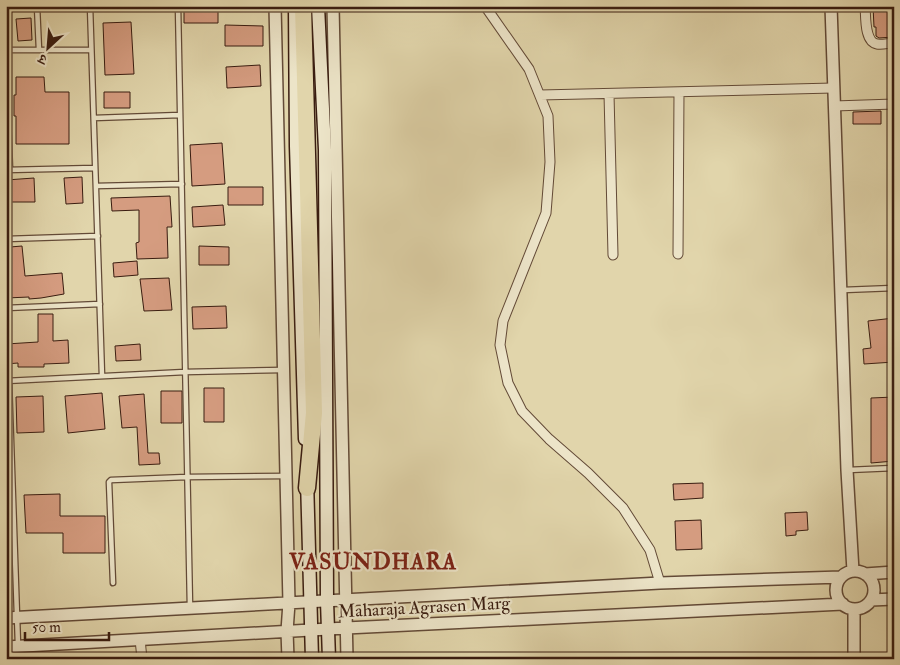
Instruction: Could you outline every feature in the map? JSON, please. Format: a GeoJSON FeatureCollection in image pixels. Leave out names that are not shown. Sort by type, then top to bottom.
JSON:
{"type":"FeatureCollection","features":[{"type":"Feature","properties":{"kind":"highway"},"geometry":{"type":"LineString","coordinates":[[303,6],[314,413],[307,488]]}},
{"type":"Feature","properties":{"kind":"main road"},"geometry":{"type":"LineString","coordinates":[[295,6],[296,146],[312,659]]}},
{"type":"Feature","properties":{"kind":"main road"},"geometry":{"type":"LineString","coordinates":[[318,6],[325,150],[327,601],[329,659]]}},
{"type":"Feature","properties":{"kind":"street"},"geometry":{"type":"LineString","coordinates":[[275,6],[289,603],[288,659]]}},
{"type":"Feature","properties":{"kind":"street"},"geometry":{"type":"LineString","coordinates":[[333,6],[347,659]]}},
{"type":"Feature","properties":{"kind":"street"},"geometry":{"type":"LineString","coordinates":[[485,6],[529,70],[548,116],[550,162],[546,214],[503,321],[500,345],[508,383],[522,411],[623,508],[650,550],[660,583]]}},
{"type":"Feature","properties":{"kind":"street"},"geometry":{"type":"LineString","coordinates":[[831,6],[847,470],[853,571]]}},
{"type":"Feature","properties":{"kind":"street"},"geometry":{"type":"LineString","coordinates":[[865,6],[868,36],[871,41],[877,44],[894,43]]}},
{"type":"Feature","properties":{"kind":"street"},"geometry":{"type":"LineString","coordinates":[[540,95],[833,88]]}},
{"type":"Feature","properties":{"kind":"street"},"geometry":{"type":"LineString","coordinates":[[678,254],[679,92]]}},
{"type":"Feature","properties":{"kind":"street"},"geometry":{"type":"LineString","coordinates":[[609,94],[613,255]]}},
{"type":"Feature","properties":{"kind":"street"},"geometry":{"type":"LineString","coordinates":[[834,106],[894,104]]}},
{"type":"Feature","properties":{"kind":"street"},"geometry":{"type":"LineString","coordinates":[[854,659],[848,607],[836,594],[841,577],[853,571],[865,574],[894,572]]}},
{"type":"Feature","properties":{"kind":"street"},"geometry":{"type":"LineString","coordinates":[[848,607],[865,606],[871,600],[874,590],[873,584],[865,574]]}},
{"type":"Feature","properties":{"kind":"street","name":"Maharaja Agrasen Marg"},"geometry":{"type":"LineString","coordinates":[[12,618],[660,583],[841,577]]}},
{"type":"Feature","properties":{"kind":"street"},"geometry":{"type":"LineString","coordinates":[[871,600],[894,598]]}},
{"type":"Feature","properties":{"kind":"street","name":"Maharaja Agrasen Marg"},"geometry":{"type":"LineString","coordinates":[[6,647],[346,628],[848,607]]}},
{"type":"Feature","properties":{"kind":"street"},"geometry":{"type":"LineString","coordinates":[[140,639],[142,659]]}},
{"type":"Feature","properties":{"kind":"lane"},"geometry":{"type":"LineString","coordinates":[[37,6],[38,50]]}},
{"type":"Feature","properties":{"kind":"lane"},"geometry":{"type":"LineString","coordinates":[[90,6],[102,376]]}},
{"type":"Feature","properties":{"kind":"lane"},"geometry":{"type":"LineString","coordinates":[[178,6],[190,608]]}},
{"type":"Feature","properties":{"kind":"lane"},"geometry":{"type":"LineString","coordinates":[[6,50],[91,50]]}},
{"type":"Feature","properties":{"kind":"lane"},"geometry":{"type":"LineString","coordinates":[[6,68],[8,170],[95,168]]}},
{"type":"Feature","properties":{"kind":"lane"},"geometry":{"type":"LineString","coordinates":[[94,118],[180,115]]}},
{"type":"Feature","properties":{"kind":"lane"},"geometry":{"type":"LineString","coordinates":[[96,186],[182,184]]}},
{"type":"Feature","properties":{"kind":"lane"},"geometry":{"type":"LineString","coordinates":[[6,239],[98,236]]}},
{"type":"Feature","properties":{"kind":"lane"},"geometry":{"type":"LineString","coordinates":[[840,290],[894,288]]}},
{"type":"Feature","properties":{"kind":"lane"},"geometry":{"type":"LineString","coordinates":[[6,308],[100,304]]}},
{"type":"Feature","properties":{"kind":"lane"},"geometry":{"type":"LineString","coordinates":[[18,646],[12,618],[14,533],[9,458],[7,381],[185,372],[284,370]]}},
{"type":"Feature","properties":{"kind":"lane"},"geometry":{"type":"LineString","coordinates":[[847,470],[894,468]]}},
{"type":"Feature","properties":{"kind":"lane"},"geometry":{"type":"LineString","coordinates":[[113,583],[109,481],[187,477],[286,476]]}},
{"type":"Feature","properties":{"kind":"lane"},"geometry":{"type":"LineString","coordinates":[[6,533],[14,533]]}},
{"type":"Feature","properties":{"kind":"building"},"geometry":{"type":"Polygon","coordinates":[[[184,6],[218,6],[218,23],[184,23],[184,6]]]}},
{"type":"Feature","properties":{"kind":"building"},"geometry":{"type":"Polygon","coordinates":[[[873,6],[894,6],[894,37],[879,38],[876,36],[873,6]]]}},
{"type":"Feature","properties":{"kind":"building"},"geometry":{"type":"Polygon","coordinates":[[[31,18],[32,40],[18,41],[16,19],[31,18]]]}},
{"type":"Feature","properties":{"kind":"building"},"geometry":{"type":"Polygon","coordinates":[[[131,22],[134,74],[105,75],[103,23],[131,22]]]}},
{"type":"Feature","properties":{"kind":"building"},"geometry":{"type":"Polygon","coordinates":[[[225,25],[263,26],[263,46],[225,46],[225,25]]]}},
{"type":"Feature","properties":{"kind":"building"},"geometry":{"type":"Polygon","coordinates":[[[260,65],[261,86],[227,88],[226,67],[260,65]]]}},
{"type":"Feature","properties":{"kind":"building"},"geometry":{"type":"Polygon","coordinates":[[[16,77],[44,77],[45,92],[69,92],[69,144],[16,144],[14,95],[16,95],[16,77]]]}},
{"type":"Feature","properties":{"kind":"building"},"geometry":{"type":"Polygon","coordinates":[[[104,92],[130,92],[130,108],[104,108],[104,92]]]}},
{"type":"Feature","properties":{"kind":"building"},"geometry":{"type":"Polygon","coordinates":[[[881,111],[881,124],[853,124],[853,112],[881,111]]]}},
{"type":"Feature","properties":{"kind":"building"},"geometry":{"type":"Polygon","coordinates":[[[222,143],[225,184],[192,186],[190,145],[222,143]]]}},
{"type":"Feature","properties":{"kind":"building"},"geometry":{"type":"Polygon","coordinates":[[[82,177],[83,203],[66,204],[64,178],[82,177]]]}},
{"type":"Feature","properties":{"kind":"building"},"geometry":{"type":"Polygon","coordinates":[[[34,178],[35,202],[6,202],[6,180],[34,178]]]}},
{"type":"Feature","properties":{"kind":"building"},"geometry":{"type":"Polygon","coordinates":[[[228,187],[263,187],[263,205],[228,205],[228,187]]]}},
{"type":"Feature","properties":{"kind":"building"},"geometry":{"type":"Polygon","coordinates":[[[170,196],[172,227],[167,227],[168,258],[137,259],[136,243],[139,242],[139,210],[112,211],[111,198],[170,196]]]}},
{"type":"Feature","properties":{"kind":"building"},"geometry":{"type":"Polygon","coordinates":[[[223,205],[225,225],[193,227],[192,207],[223,205]]]}},
{"type":"Feature","properties":{"kind":"building"},"geometry":{"type":"Polygon","coordinates":[[[22,246],[25,276],[62,273],[64,294],[29,299],[29,297],[6,298],[6,250],[10,249],[10,247],[22,246]]]}},
{"type":"Feature","properties":{"kind":"building"},"geometry":{"type":"Polygon","coordinates":[[[199,246],[229,247],[229,265],[199,265],[199,246]]]}},
{"type":"Feature","properties":{"kind":"building"},"geometry":{"type":"Polygon","coordinates":[[[137,261],[138,275],[114,277],[113,263],[137,261]]]}},
{"type":"Feature","properties":{"kind":"building"},"geometry":{"type":"Polygon","coordinates":[[[169,278],[172,310],[144,311],[140,279],[169,278]]]}},
{"type":"Feature","properties":{"kind":"building"},"geometry":{"type":"Polygon","coordinates":[[[226,306],[227,328],[193,329],[192,307],[226,306]]]}},
{"type":"Feature","properties":{"kind":"building"},"geometry":{"type":"Polygon","coordinates":[[[38,314],[53,314],[53,341],[68,340],[69,363],[44,364],[44,367],[18,367],[18,363],[6,364],[6,344],[38,342],[38,314]]]}},
{"type":"Feature","properties":{"kind":"building"},"geometry":{"type":"Polygon","coordinates":[[[894,318],[894,362],[864,364],[863,349],[871,348],[868,321],[894,318]]]}},
{"type":"Feature","properties":{"kind":"building"},"geometry":{"type":"Polygon","coordinates":[[[140,344],[141,360],[116,361],[115,346],[140,344]]]}},
{"type":"Feature","properties":{"kind":"building"},"geometry":{"type":"Polygon","coordinates":[[[204,388],[224,388],[224,422],[204,422],[204,388]]]}},
{"type":"Feature","properties":{"kind":"building"},"geometry":{"type":"Polygon","coordinates":[[[161,391],[182,391],[182,423],[161,423],[161,391]]]}},
{"type":"Feature","properties":{"kind":"building"},"geometry":{"type":"Polygon","coordinates":[[[102,393],[105,429],[68,433],[65,396],[102,393]]]}},
{"type":"Feature","properties":{"kind":"building"},"geometry":{"type":"Polygon","coordinates":[[[144,394],[148,453],[159,453],[160,464],[139,465],[137,427],[122,428],[119,396],[144,394]]]}},
{"type":"Feature","properties":{"kind":"building"},"geometry":{"type":"Polygon","coordinates":[[[43,396],[44,432],[17,433],[16,397],[43,396]]]}},
{"type":"Feature","properties":{"kind":"building"},"geometry":{"type":"Polygon","coordinates":[[[894,397],[894,461],[871,463],[871,398],[894,397]]]}},
{"type":"Feature","properties":{"kind":"building"},"geometry":{"type":"Polygon","coordinates":[[[703,483],[703,498],[674,500],[673,484],[703,483]]]}},
{"type":"Feature","properties":{"kind":"building"},"geometry":{"type":"Polygon","coordinates":[[[60,494],[60,516],[105,516],[105,553],[63,553],[63,533],[26,533],[24,495],[60,494]]]}},
{"type":"Feature","properties":{"kind":"building"},"geometry":{"type":"Polygon","coordinates":[[[807,512],[808,530],[796,531],[796,535],[786,536],[785,513],[807,512]]]}},
{"type":"Feature","properties":{"kind":"building"},"geometry":{"type":"Polygon","coordinates":[[[701,520],[702,549],[676,550],[675,521],[701,520]]]}},
{"type":"Feature","properties":{"kind":"district","name":"VASUNDHARA"},"geometry":{"type":"Point","coordinates":[373,561]}}]}
